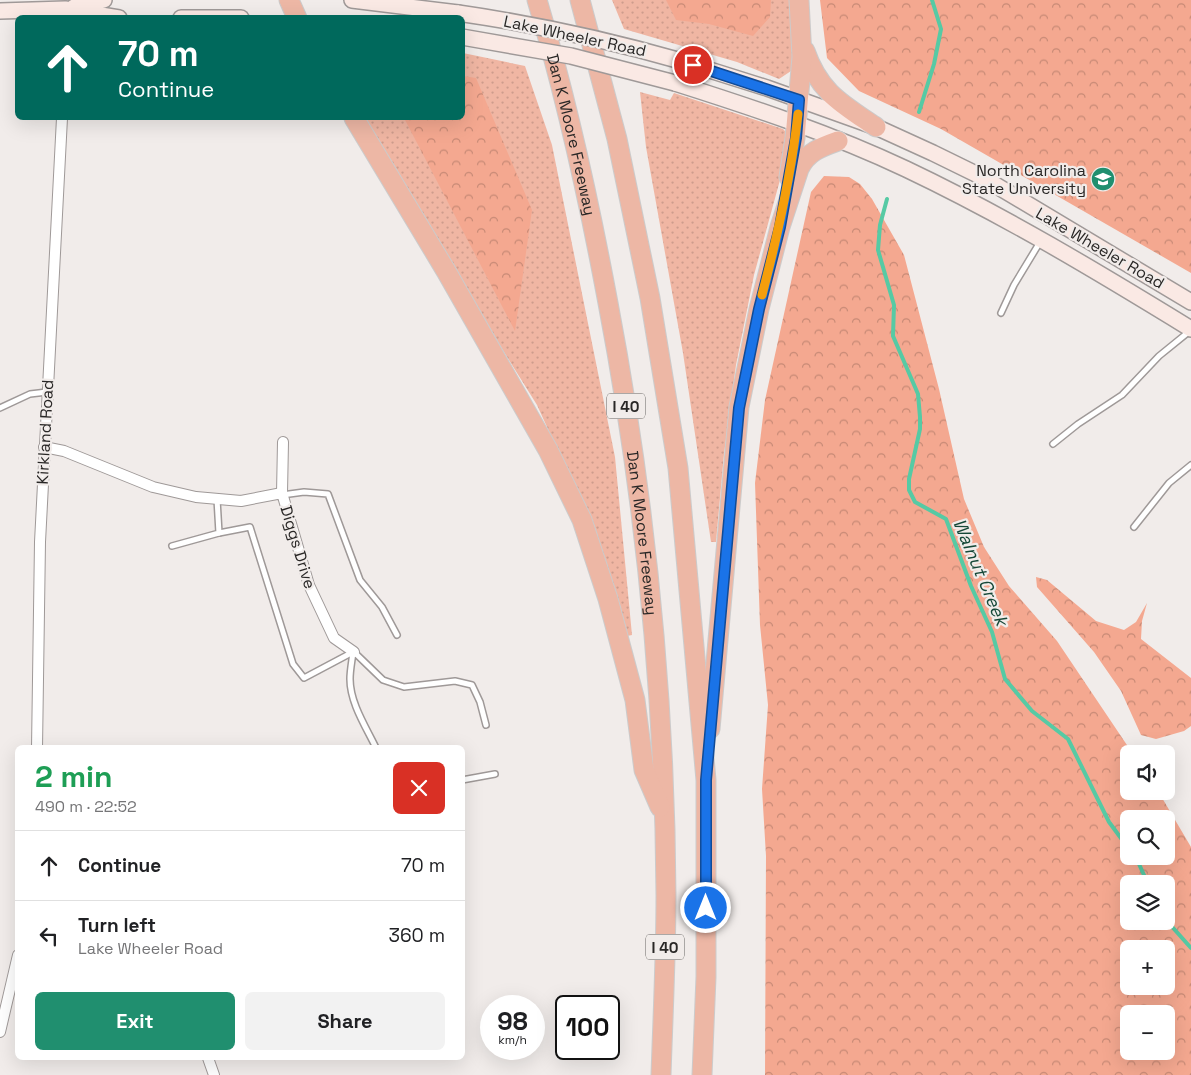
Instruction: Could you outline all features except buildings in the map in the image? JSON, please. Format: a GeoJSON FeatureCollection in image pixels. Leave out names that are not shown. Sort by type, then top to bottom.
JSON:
{"type":"FeatureCollection","features":[{"type":"Feature","properties":{"kind":"highway"},"geometry":{"type":"LineString","coordinates":[[289,0],[296,15]]}},
{"type":"Feature","properties":{"kind":"highway","name":"Dan K Moore Freeway"},"geometry":{"type":"LineString","coordinates":[[538,0],[580,164],[616,341],[633,446],[644,534],[655,645],[664,819],[665,942],[661,1075]]}},
{"type":"Feature","properties":{"kind":"highway","name":"I 40"},"geometry":{"type":"LineString","coordinates":[[580,0],[616,139],[650,298],[678,468],[706,780],[706,968],[702,1075]]}},
{"type":"Feature","properties":{"kind":"highway"},"geometry":{"type":"LineString","coordinates":[[780,227],[799,100],[802,57],[799,0]]}},
{"type":"Feature","properties":{"kind":"highway"},"geometry":{"type":"LineString","coordinates":[[802,41],[814,72],[825,88],[841,103],[876,127]]}},
{"type":"Feature","properties":{"kind":"highway"},"geometry":{"type":"LineString","coordinates":[[355,120],[446,270],[548,450],[582,520],[608,599],[635,700],[644,770],[664,819]]}},
{"type":"Feature","properties":{"kind":"highway"},"geometry":{"type":"LineString","coordinates":[[706,780],[739,408],[759,309],[780,227],[803,161],[816,149],[838,141]]}},
{"type":"Feature","properties":{"kind":"main road"},"geometry":{"type":"LineString","coordinates":[[65,13],[104,0]]}},
{"type":"Feature","properties":{"kind":"main road","name":"Lake Wheeler Road"},"geometry":{"type":"LineString","coordinates":[[352,0],[513,21],[624,45],[681,61],[876,127],[982,177],[1191,302]]}},
{"type":"Feature","properties":{"kind":"main road"},"geometry":{"type":"LineString","coordinates":[[0,12],[87,15]]}},
{"type":"Feature","properties":{"kind":"main road","name":"Lake Wheeler Road"},"geometry":{"type":"LineString","coordinates":[[465,38],[570,56],[676,83],[797,123],[905,169],[1041,239],[1191,329]]}},
{"type":"Feature","properties":{"kind":"street","name":"Kirkland Road"},"geometry":{"type":"LineString","coordinates":[[37,745],[40,542],[62,120]]}},
{"type":"Feature","properties":{"kind":"street"},"geometry":{"type":"LineString","coordinates":[[282,494],[283,442]]}},
{"type":"Feature","properties":{"kind":"street","name":"Diggs Drive"},"geometry":{"type":"LineString","coordinates":[[44,447],[64,451],[153,487],[196,497],[241,502],[282,494],[309,585],[334,638],[354,652]]}},
{"type":"Feature","properties":{"kind":"street"},"geometry":{"type":"LineString","coordinates":[[0,1032],[15,968]]}},
{"type":"Feature","properties":{"kind":"street"},"geometry":{"type":"LineString","coordinates":[[209,1060],[214,1075]]}},
{"type":"Feature","properties":{"kind":"lane"},"geometry":{"type":"LineString","coordinates":[[1001,313],[1014,285],[1041,239]]}},
{"type":"Feature","properties":{"kind":"lane"},"geometry":{"type":"LineString","coordinates":[[1054,444],[1078,424],[1122,395],[1159,356],[1191,329]]}},
{"type":"Feature","properties":{"kind":"lane"},"geometry":{"type":"LineString","coordinates":[[0,408],[30,394],[47,392]]}},
{"type":"Feature","properties":{"kind":"lane"},"geometry":{"type":"LineString","coordinates":[[1134,526],[1169,483],[1191,465]]}},
{"type":"Feature","properties":{"kind":"lane"},"geometry":{"type":"LineString","coordinates":[[282,494],[304,492],[328,494],[360,580],[382,607],[397,635]]}},
{"type":"Feature","properties":{"kind":"lane"},"geometry":{"type":"LineString","coordinates":[[217,499],[219,533]]}},
{"type":"Feature","properties":{"kind":"lane"},"geometry":{"type":"LineString","coordinates":[[172,546],[219,533],[250,528],[284,630],[293,664],[304,678],[354,652]]}},
{"type":"Feature","properties":{"kind":"lane"},"geometry":{"type":"LineString","coordinates":[[354,652],[383,680],[404,687],[455,681],[472,685],[480,702],[486,725]]}},
{"type":"Feature","properties":{"kind":"lane"},"geometry":{"type":"LineString","coordinates":[[354,652],[350,688],[355,704],[375,745]]}},
{"type":"Feature","properties":{"kind":"lane"},"geometry":{"type":"LineString","coordinates":[[465,779],[495,774]]}},
{"type":"Feature","properties":{"kind":"shaded area"},"geometry":{"type":"Polygon","coordinates":[[[612,0],[792,0],[794,69],[779,79],[737,62],[624,29],[612,0]]]}},
{"type":"Feature","properties":{"kind":"shaded area"},"geometry":{"type":"Polygon","coordinates":[[[465,53],[525,66],[552,145],[615,457],[632,635],[627,636],[587,515],[537,405],[484,320],[366,120],[465,120],[465,53]]]}},
{"type":"Feature","properties":{"kind":"shaded area"},"geometry":{"type":"Polygon","coordinates":[[[640,92],[670,100],[674,93],[783,129],[788,134],[783,169],[754,275],[736,365],[724,454],[716,542],[711,542],[683,353],[646,147],[640,92]]]}},
{"type":"Feature","properties":{"kind":"green space"},"geometry":{"type":"Polygon","coordinates":[[[666,0],[771,0],[770,17],[753,36],[709,24],[676,20],[666,0]]]}},
{"type":"Feature","properties":{"kind":"green space","name":"North Carolina State University"},"geometry":{"type":"Polygon","coordinates":[[[820,0],[1191,0],[1191,273],[941,129],[859,91],[827,58],[820,0]]]}},
{"type":"Feature","properties":{"kind":"green space"},"geometry":{"type":"Polygon","coordinates":[[[465,76],[476,78],[532,210],[515,331],[405,120],[465,120],[465,76]]]}},
{"type":"Feature","properties":{"kind":"green space"},"geometry":{"type":"Polygon","coordinates":[[[824,176],[849,177],[860,184],[872,199],[904,255],[939,389],[964,499],[984,547],[1009,586],[1057,641],[1127,745],[1120,745],[1120,800],[1163,800],[1169,810],[1120,810],[1120,865],[1175,865],[1175,820],[1191,847],[1191,1075],[765,1075],[766,856],[762,789],[768,705],[760,625],[755,483],[765,400],[811,192],[824,176]]]}},
{"type":"Feature","properties":{"kind":"green space"},"geometry":{"type":"Polygon","coordinates":[[[1036,577],[1047,580],[1096,621],[1124,630],[1136,622],[1147,603],[1142,621],[1141,639],[1191,678],[1191,726],[1184,731],[1156,739],[1141,735],[1121,691],[1094,652],[1037,587],[1036,577]]]}},
{"type":"Feature","properties":{"kind":"waterway","name":"Walnut Creek"},"geometry":{"type":"LineString","coordinates":[[919,112],[934,64],[941,29],[932,0]]}},
{"type":"Feature","properties":{"kind":"waterway","name":"Walnut Creek"},"geometry":{"type":"LineString","coordinates":[[887,199],[880,225],[878,250],[894,305],[893,336],[918,394],[920,417],[920,429],[909,479],[909,490],[915,502],[946,519],[971,586],[992,632],[1005,679],[1032,711],[1068,739],[1109,822],[1120,837]]}},
{"type":"Feature","properties":{"kind":"waterway","name":"Walnut Creek"},"geometry":{"type":"LineString","coordinates":[[1139,865],[1144,875]]}},
{"type":"Feature","properties":{"kind":"waterway","name":"Walnut Creek"},"geometry":{"type":"LineString","coordinates":[[1175,930],[1191,948]]}},
{"type":"Feature","properties":{"kind":"slow traffic"},"geometry":{"type":"LineString","coordinates":[[762,295],[780,227],[796,138],[798,114]]}},
{"type":"Feature","properties":{"kind":"place","name":"North Carolina State University"},"geometry":{"type":"Point","coordinates":[1103,179]}},
{"type":"Feature","properties":{"kind":"route"},"geometry":{"type":"LineString","coordinates":[[693,65],[799,100],[796,138],[780,227],[759,309],[739,408],[706,780],[706,908]]}}]}
